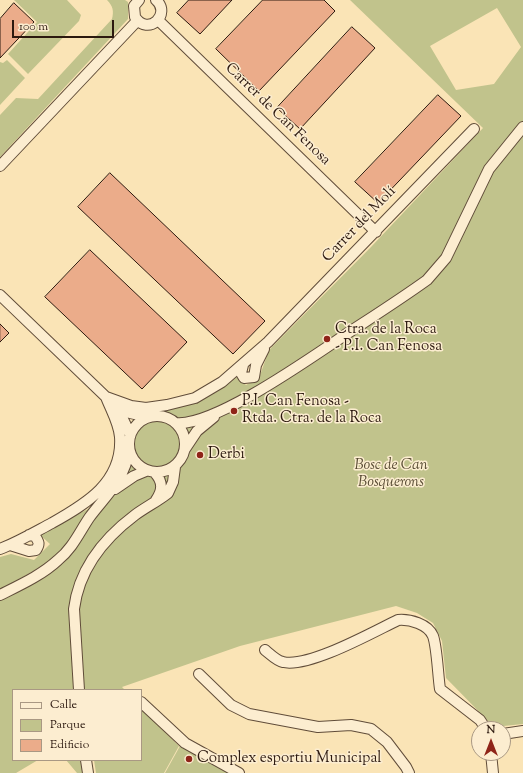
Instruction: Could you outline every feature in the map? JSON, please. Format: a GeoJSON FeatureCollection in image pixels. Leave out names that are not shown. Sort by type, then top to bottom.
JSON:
{"type":"FeatureCollection","features":[{"type":"Feature","properties":{"kind":"street"},"geometry":{"type":"LineString","coordinates":[[138,0],[134,12],[138,21],[149,25],[158,20],[161,14],[161,7],[156,0]]}},
{"type":"Feature","properties":{"kind":"street","name":"Carrer de Can Fenosa"},"geometry":{"type":"LineString","coordinates":[[158,20],[376,232]]}},
{"type":"Feature","properties":{"kind":"street"},"geometry":{"type":"LineString","coordinates":[[0,166],[138,21]]}},
{"type":"Feature","properties":{"kind":"street"},"geometry":{"type":"LineString","coordinates":[[106,397],[130,413],[149,417],[162,416],[176,423],[193,422],[222,411],[264,388],[431,276],[446,258],[486,173],[523,127]]}},
{"type":"Feature","properties":{"kind":"street","name":"Carrer del Molí"},"geometry":{"type":"LineString","coordinates":[[106,397],[131,406],[146,408],[167,405],[195,398],[222,382],[268,342],[474,129]]}},
{"type":"Feature","properties":{"kind":"street"},"geometry":{"type":"LineString","coordinates":[[0,295],[106,397],[123,420],[130,434],[127,464],[118,484],[92,514],[72,545],[59,559],[47,568],[0,595]]}},
{"type":"Feature","properties":{"kind":"street","name":"Carrer del Molí"},"geometry":{"type":"LineString","coordinates":[[243,365],[241,373],[244,378],[254,377],[258,360],[268,342]]}},
{"type":"Feature","properties":{"kind":"street"},"geometry":{"type":"LineString","coordinates":[[5,547],[80,507],[97,494],[110,477],[116,465],[120,438],[118,425],[106,397]]}},
{"type":"Feature","properties":{"kind":"street"},"geometry":{"type":"LineString","coordinates":[[79,689],[74,610],[82,577],[90,561],[110,536],[168,493],[171,488],[175,467],[181,460],[197,431],[222,411]]}},
{"type":"Feature","properties":{"kind":"street"},"geometry":{"type":"LineString","coordinates":[[130,434],[138,423],[149,417]]}},
{"type":"Feature","properties":{"kind":"street"},"geometry":{"type":"LineString","coordinates":[[176,423],[185,438],[186,449]]}},
{"type":"Feature","properties":{"kind":"street"},"geometry":{"type":"LineString","coordinates":[[129,451],[134,462],[150,472],[162,485],[160,494],[155,502]]}},
{"type":"Feature","properties":{"kind":"street"},"geometry":{"type":"LineString","coordinates":[[109,494],[134,476],[175,467]]}},
{"type":"Feature","properties":{"kind":"street"},"geometry":{"type":"LineString","coordinates":[[5,547],[29,551],[36,550],[39,546],[39,541],[35,536],[29,535]]}},
{"type":"Feature","properties":{"kind":"street"},"geometry":{"type":"LineString","coordinates":[[265,650],[281,662],[290,663],[319,656],[398,620],[412,620],[426,627],[433,636],[440,689],[481,721]]}},
{"type":"Feature","properties":{"kind":"street"},"geometry":{"type":"LineString","coordinates":[[199,674],[231,705],[249,714],[318,728],[351,725],[371,729],[387,742],[409,773]]}},
{"type":"Feature","properties":{"kind":"street"},"geometry":{"type":"LineString","coordinates":[[142,703],[185,743],[239,773]]}},
{"type":"Feature","properties":{"kind":"street"},"geometry":{"type":"LineString","coordinates":[[511,733],[523,731]]}},
{"type":"Feature","properties":{"kind":"street"},"geometry":{"type":"LineString","coordinates":[[86,761],[88,773]]}},
{"type":"Feature","properties":{"kind":"street"},"geometry":{"type":"LineString","coordinates":[[491,761],[492,773]]}},
{"type":"Feature","properties":{"kind":"green space"},"geometry":{"type":"Polygon","coordinates":[[[14,0],[67,0],[81,15],[79,21],[28,74],[8,54],[37,22],[14,0]]]}},
{"type":"Feature","properties":{"kind":"green space"},"geometry":{"type":"Polygon","coordinates":[[[107,0],[125,0],[128,2],[128,19],[0,157],[0,115],[16,98],[38,99],[112,19],[113,14],[111,4],[107,0]]]}},
{"type":"Feature","properties":{"kind":"green space","name":"Bosc de Can Bosquerons"},"geometry":{"type":"Polygon","coordinates":[[[350,0],[523,0],[523,724],[511,725],[511,721],[488,721],[446,678],[442,641],[433,623],[417,613],[396,606],[240,646],[122,687],[124,689],[12,689],[12,761],[36,761],[16,773],[0,773],[0,599],[46,574],[70,554],[49,562],[0,590],[0,557],[11,554],[34,560],[50,544],[39,534],[88,509],[108,487],[124,430],[141,411],[189,405],[218,391],[237,377],[246,385],[259,378],[269,350],[371,247],[483,128],[350,0]],[[497,8],[430,46],[456,90],[494,84],[521,47],[497,8]]]}},
{"type":"Feature","properties":{"kind":"green space"},"geometry":{"type":"Polygon","coordinates":[[[7,60],[25,78],[0,105],[0,62],[3,63],[7,60]]]}},
{"type":"Feature","properties":{"kind":"green space"},"geometry":{"type":"Polygon","coordinates":[[[142,710],[179,746],[164,773],[96,773],[94,761],[142,761],[142,710]]]}},
{"type":"Feature","properties":{"kind":"green space","name":"Complex esportiu Municipal"},"geometry":{"type":"Polygon","coordinates":[[[180,746],[231,773],[165,773],[180,746]]]}},
{"type":"Feature","properties":{"kind":"green space"},"geometry":{"type":"Polygon","coordinates":[[[67,761],[83,761],[85,773],[77,773],[67,761]]]}},
{"type":"Feature","properties":{"kind":"building"},"geometry":{"type":"Polygon","coordinates":[[[189,0],[232,0],[200,34],[177,13],[189,0]]]}},
{"type":"Feature","properties":{"kind":"building"},"geometry":{"type":"Polygon","coordinates":[[[263,0],[324,0],[335,11],[259,91],[216,49],[263,0]]]}},
{"type":"Feature","properties":{"kind":"building"},"geometry":{"type":"Polygon","coordinates":[[[14,3],[34,22],[0,58],[0,19],[14,3]]]}},
{"type":"Feature","properties":{"kind":"building"},"geometry":{"type":"Polygon","coordinates":[[[352,27],[375,48],[300,129],[277,108],[352,27]]]}},
{"type":"Feature","properties":{"kind":"building"},"geometry":{"type":"Polygon","coordinates":[[[438,95],[461,116],[378,203],[355,182],[438,95]]]}},
{"type":"Feature","properties":{"kind":"building"},"geometry":{"type":"Polygon","coordinates":[[[110,173],[265,321],[233,354],[78,207],[110,173]]]}},
{"type":"Feature","properties":{"kind":"building"},"geometry":{"type":"Polygon","coordinates":[[[90,250],[187,342],[142,389],[45,297],[90,250]]]}},
{"type":"Feature","properties":{"kind":"building"},"geometry":{"type":"Polygon","coordinates":[[[0,324],[9,333],[0,342],[0,324]]]}},
{"type":"Feature","properties":{"kind":"place","name":"Ctra. de la Roca - P.I. Can Fenosa"},"geometry":{"type":"Point","coordinates":[327,339]}},
{"type":"Feature","properties":{"kind":"place","name":"P.I. Can Fenosa - Rtda. Ctra. de la Roca"},"geometry":{"type":"Point","coordinates":[234,411]}},
{"type":"Feature","properties":{"kind":"place","name":"Derbi"},"geometry":{"type":"Point","coordinates":[200,455]}},
{"type":"Feature","properties":{"kind":"place","name":"Complex esportiu Municipal"},"geometry":{"type":"Point","coordinates":[189,759]}}]}
